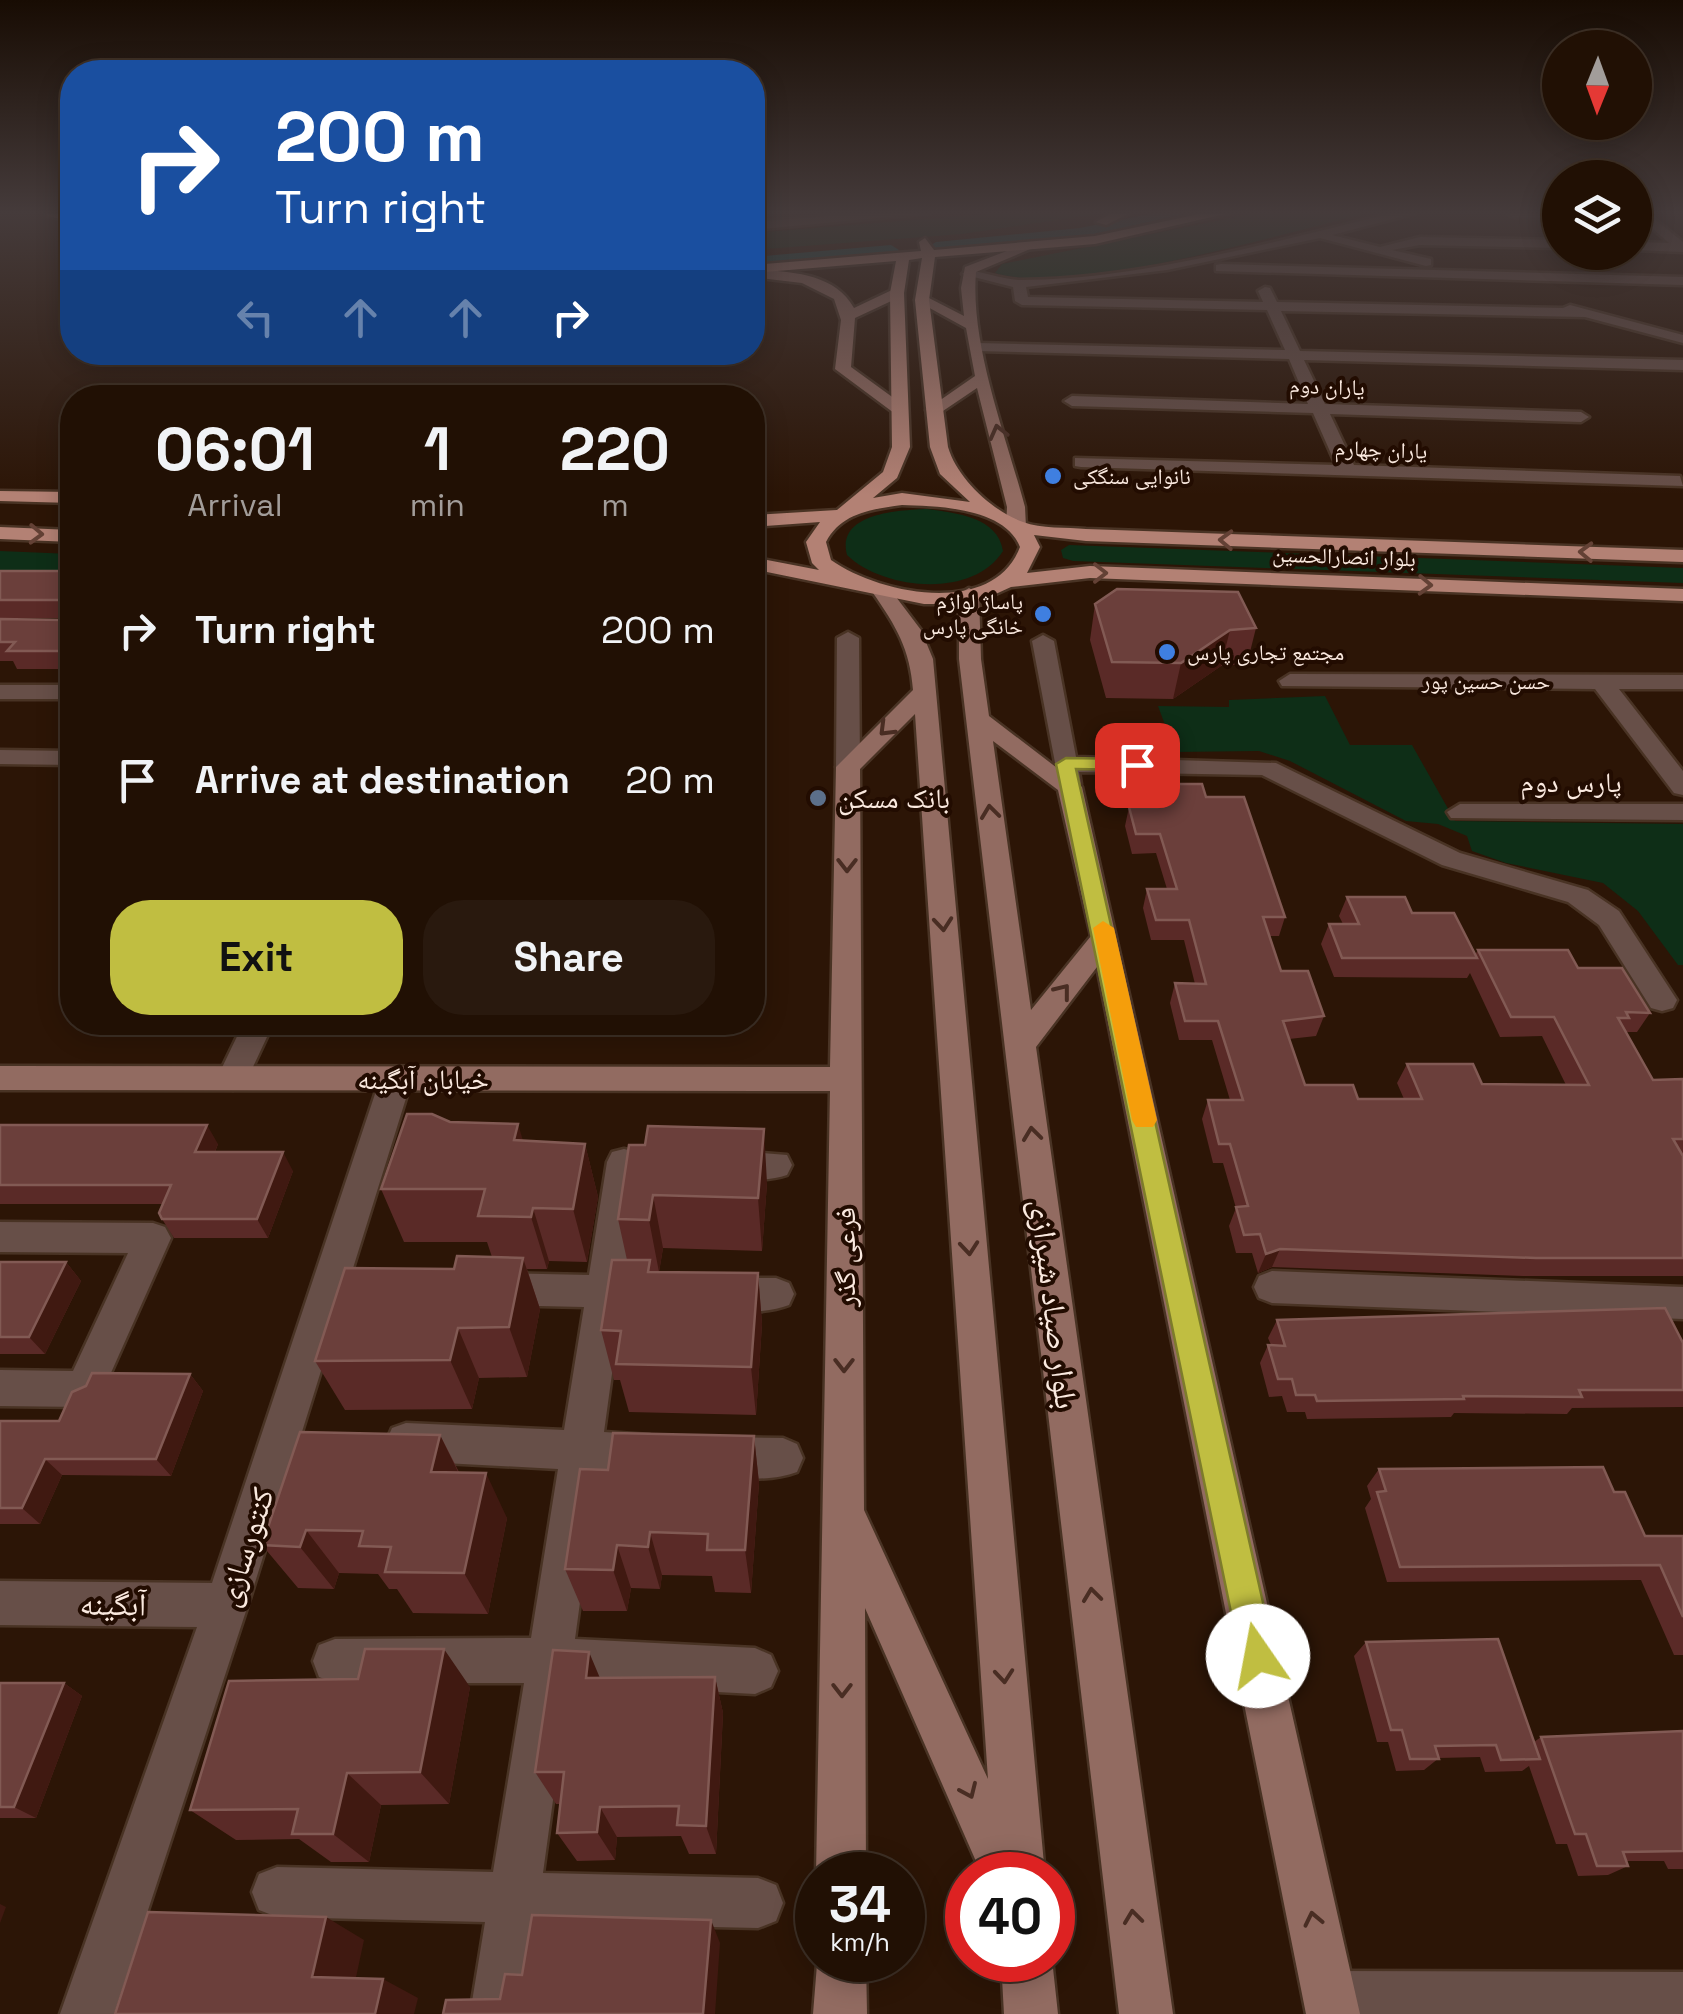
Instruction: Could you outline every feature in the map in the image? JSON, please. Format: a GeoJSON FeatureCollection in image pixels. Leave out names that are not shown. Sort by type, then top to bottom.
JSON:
{"type":"FeatureCollection","features":[{"type":"Feature","properties":{"kind":"main road"},"geometry":{"type":"LineString","coordinates":[[846,307],[843,369],[900,410]]}},
{"type":"Feature","properties":{"kind":"main road"},"geometry":{"type":"LineString","coordinates":[[847,317],[869,307]]}},
{"type":"Feature","properties":{"kind":"main road"},"geometry":{"type":"LineString","coordinates":[[846,582],[832,573],[817,553],[820,532],[891,474],[901,447],[897,307]]}},
{"type":"Feature","properties":{"kind":"main road"},"geometry":{"type":"LineString","coordinates":[[923,307],[934,410],[946,470],[991,512],[1016,527],[1028,546],[1024,565],[986,588]]}},
{"type":"Feature","properties":{"kind":"main road"},"geometry":{"type":"LineString","coordinates":[[936,307],[974,326]]}},
{"type":"Feature","properties":{"kind":"main road"},"geometry":{"type":"LineString","coordinates":[[972,307],[977,347],[1016,506],[1016,527]]}},
{"type":"Feature","properties":{"kind":"main road"},"geometry":{"type":"LineString","coordinates":[[934,410],[984,377]]}},
{"type":"Feature","properties":{"kind":"main road"},"geometry":{"type":"LineString","coordinates":[[0,496],[60,498]]}},
{"type":"Feature","properties":{"kind":"main road"},"geometry":{"type":"LineString","coordinates":[[765,520],[844,514],[888,502],[934,500],[991,512]]}},
{"type":"Feature","properties":{"kind":"main road","name":"بلوار انصارالحسین"},"geometry":{"type":"LineString","coordinates":[[1016,527],[1086,534],[1683,556]]}},
{"type":"Feature","properties":{"kind":"main road"},"geometry":{"type":"LineString","coordinates":[[0,533],[60,536]]}},
{"type":"Feature","properties":{"kind":"main road","name":"بلوار انصارالحسین"},"geometry":{"type":"LineString","coordinates":[[765,566],[911,597],[1090,572],[1683,594]]}},
{"type":"Feature","properties":{"kind":"main road","name":"بلوار صیاد شیرازی"},"geometry":{"type":"LineString","coordinates":[[986,588],[970,659],[1146,2014]]}},
{"type":"Feature","properties":{"kind":"main road"},"geometry":{"type":"LineString","coordinates":[[883,593],[910,630],[922,659],[1018,1852]]}},
{"type":"Feature","properties":{"kind":"main road"},"geometry":{"type":"LineString","coordinates":[[848,767],[925,691]]}},
{"type":"Feature","properties":{"kind":"main road"},"geometry":{"type":"LineString","coordinates":[[978,718],[1068,775],[1106,936],[1331,2006]]}},
{"type":"Feature","properties":{"kind":"main road","name":"فرعی گذر"},"geometry":{"type":"LineString","coordinates":[[841,1852],[848,767]]}},
{"type":"Feature","properties":{"kind":"main road"},"geometry":{"type":"LineString","coordinates":[[1020,1045],[1106,936]]}},
{"type":"Feature","properties":{"kind":"main road","name":"خیابان آبگینه"},"geometry":{"type":"LineString","coordinates":[[0,1078],[846,1080]]}},
{"type":"Feature","properties":{"kind":"main road"},"geometry":{"type":"LineString","coordinates":[[843,1510],[997,1852]]}},
{"type":"Feature","properties":{"kind":"main road"},"geometry":{"type":"LineString","coordinates":[[840,1982],[840,2014]]}},
{"type":"Feature","properties":{"kind":"main road"},"geometry":{"type":"LineString","coordinates":[[1028,1982],[1031,2014]]}},
{"type":"Feature","properties":{"kind":"street"},"geometry":{"type":"LineString","coordinates":[[1347,470],[1272,307],[1586,313]]}},
{"type":"Feature","properties":{"kind":"street"},"geometry":{"type":"LineString","coordinates":[[1564,307],[1683,339]]}},
{"type":"Feature","properties":{"kind":"street"},"geometry":{"type":"LineString","coordinates":[[1606,307],[1683,326]]}},
{"type":"Feature","properties":{"kind":"street"},"geometry":{"type":"LineString","coordinates":[[977,347],[1683,365]]}},
{"type":"Feature","properties":{"kind":"street","name":"یاران دوم"},"geometry":{"type":"LineString","coordinates":[[1072,402],[1580,417]]}},
{"type":"Feature","properties":{"kind":"street","name":"یاران چهارم"},"geometry":{"type":"LineString","coordinates":[[1080,462],[1680,481]]}},
{"type":"Feature","properties":{"kind":"street","name":"فرعی گذر"},"geometry":{"type":"LineString","coordinates":[[848,638],[848,767]]}},
{"type":"Feature","properties":{"kind":"street"},"geometry":{"type":"LineString","coordinates":[[1043,641],[1068,775],[1266,768],[1451,859],[1578,896],[1608,918],[1662,1000]]}},
{"type":"Feature","properties":{"kind":"street","name":"حسن حسین پور"},"geometry":{"type":"LineString","coordinates":[[1290,681],[1683,682]]}},
{"type":"Feature","properties":{"kind":"street"},"geometry":{"type":"LineString","coordinates":[[1601,681],[1683,788]]}},
{"type":"Feature","properties":{"kind":"street"},"geometry":{"type":"LineString","coordinates":[[0,692],[60,692]]}},
{"type":"Feature","properties":{"kind":"street"},"geometry":{"type":"LineString","coordinates":[[0,758],[60,758]]}},
{"type":"Feature","properties":{"kind":"street","name":"پارس دوم"},"geometry":{"type":"LineString","coordinates":[[1460,812],[1683,812]]}},
{"type":"Feature","properties":{"kind":"street"},"geometry":{"type":"LineString","coordinates":[[233,1078],[253,1035]]}},
{"type":"Feature","properties":{"kind":"street","name":"کنتورسازی"},"geometry":{"type":"LineString","coordinates":[[87,2014],[226,1605],[396,1078]]}},
{"type":"Feature","properties":{"kind":"street"},"geometry":{"type":"LineString","coordinates":[[496,2014],[624,1162]]}},
{"type":"Feature","properties":{"kind":"street"},"geometry":{"type":"LineString","coordinates":[[700,1164],[775,1166]]}},
{"type":"Feature","properties":{"kind":"street"},"geometry":{"type":"LineString","coordinates":[[0,1237],[152,1238],[84,1388],[0,1388]]}},
{"type":"Feature","properties":{"kind":"street"},"geometry":{"type":"LineString","coordinates":[[1272,1287],[1683,1303]]}},
{"type":"Feature","properties":{"kind":"street"},"geometry":{"type":"LineString","coordinates":[[466,1288],[776,1294]]}},
{"type":"Feature","properties":{"kind":"street"},"geometry":{"type":"LineString","coordinates":[[383,1440],[581,1452],[783,1458]]}},
{"type":"Feature","properties":{"kind":"street","name":"آبگینه"},"geometry":{"type":"LineString","coordinates":[[0,1603],[226,1605]]}},
{"type":"Feature","properties":{"kind":"street"},"geometry":{"type":"LineString","coordinates":[[335,1661],[550,1660],[755,1670]]}},
{"type":"Feature","properties":{"kind":"street"},"geometry":{"type":"LineString","coordinates":[[277,1892],[758,1903]]}},
{"type":"Feature","properties":{"kind":"street"},"geometry":{"type":"LineString","coordinates":[[1331,2006],[1683,1998]]}},
{"type":"Feature","properties":{"kind":"green space"},"geometry":{"type":"Polygon","coordinates":[[[927,509],[962,515],[984,524],[993,531],[1003,551],[971,577],[927,584],[882,576],[847,555],[846,541],[860,522],[886,513],[927,509]]]}},
{"type":"Feature","properties":{"kind":"green space"},"geometry":{"type":"Polygon","coordinates":[[[1069,545],[1683,568],[1683,583],[1073,561],[1063,558],[1061,550],[1069,545]]]}},
{"type":"Feature","properties":{"kind":"green space"},"geometry":{"type":"Polygon","coordinates":[[[0,551],[60,554],[60,578],[0,575],[0,551]]]}},
{"type":"Feature","properties":{"kind":"green space"},"geometry":{"type":"Polygon","coordinates":[[[1325,696],[1350,745],[1412,745],[1455,821],[1683,824],[1683,965],[1678,965],[1638,911],[1603,883],[1506,863],[1472,851],[1467,836],[1438,824],[1406,821],[1290,761],[1259,751],[1175,752],[1158,706],[1229,707],[1229,700],[1325,696]]]}},
{"type":"Feature","properties":{"kind":"building"},"geometry":{"type":"Polygon","coordinates":[[[0,571],[60,571],[60,600],[0,600],[0,571]]]}},
{"type":"Feature","properties":{"kind":"building"},"geometry":{"type":"Polygon","coordinates":[[[1117,589],[1238,592],[1256,628],[1230,630],[1181,663],[1112,662],[1095,604],[1117,589]]]}},
{"type":"Feature","properties":{"kind":"building"},"geometry":{"type":"Polygon","coordinates":[[[0,619],[60,620],[60,651],[7,651],[15,642],[0,642],[0,619]]]}},
{"type":"Feature","properties":{"kind":"building"},"geometry":{"type":"Polygon","coordinates":[[[1150,784],[1202,784],[1206,797],[1244,797],[1285,917],[1263,917],[1281,971],[1308,971],[1324,1016],[1283,1021],[1305,1085],[1353,1085],[1358,1099],[1422,1099],[1407,1064],[1473,1064],[1482,1084],[1589,1085],[1554,1017],[1511,1017],[1478,950],[1568,950],[1578,968],[1622,968],[1650,1013],[1626,1012],[1629,1018],[1618,1018],[1653,1080],[1683,1079],[1683,1139],[1673,1139],[1683,1156],[1683,1258],[1536,1258],[1280,1249],[1266,1254],[1260,1234],[1244,1235],[1236,1207],[1248,1206],[1230,1144],[1219,1144],[1208,1100],[1243,1100],[1218,1021],[1185,1021],[1175,983],[1206,984],[1189,920],[1156,920],[1147,889],[1177,889],[1160,834],[1136,834],[1129,807],[1157,807],[1150,784]]]}},
{"type":"Feature","properties":{"kind":"building"},"geometry":{"type":"Polygon","coordinates":[[[1347,897],[1405,897],[1412,913],[1454,913],[1477,958],[1342,958],[1329,924],[1359,924],[1347,897]]]}},
{"type":"Feature","properties":{"kind":"building"},"geometry":{"type":"Polygon","coordinates":[[[407,1114],[432,1114],[450,1122],[518,1124],[514,1140],[585,1144],[573,1209],[533,1208],[531,1217],[478,1216],[485,1189],[381,1189],[407,1114]]]}},
{"type":"Feature","properties":{"kind":"building"},"geometry":{"type":"Polygon","coordinates":[[[0,1125],[207,1125],[195,1152],[283,1152],[257,1219],[162,1219],[159,1213],[171,1185],[0,1185],[0,1125]]]}},
{"type":"Feature","properties":{"kind":"building"},"geometry":{"type":"Polygon","coordinates":[[[648,1126],[764,1129],[758,1198],[653,1195],[649,1220],[618,1219],[629,1145],[645,1145],[648,1126]]]}},
{"type":"Feature","properties":{"kind":"building"},"geometry":{"type":"Polygon","coordinates":[[[457,1256],[523,1258],[509,1327],[458,1328],[450,1360],[315,1361],[345,1268],[454,1269],[457,1256]]]}},
{"type":"Feature","properties":{"kind":"building"},"geometry":{"type":"Polygon","coordinates":[[[612,1260],[650,1260],[648,1272],[758,1273],[751,1367],[616,1364],[621,1331],[601,1330],[612,1260]]]}},
{"type":"Feature","properties":{"kind":"building"},"geometry":{"type":"Polygon","coordinates":[[[0,1262],[66,1262],[29,1337],[0,1337],[0,1262]]]}},
{"type":"Feature","properties":{"kind":"building"},"geometry":{"type":"Polygon","coordinates":[[[1665,1308],[1683,1343],[1683,1390],[1579,1390],[1582,1397],[1317,1401],[1315,1395],[1296,1395],[1292,1379],[1278,1379],[1268,1345],[1285,1346],[1277,1320],[1665,1308]]]}},
{"type":"Feature","properties":{"kind":"building"},"geometry":{"type":"Polygon","coordinates":[[[92,1373],[190,1374],[156,1459],[45,1459],[22,1508],[0,1508],[0,1421],[59,1421],[72,1392],[86,1386],[92,1373]]]}},
{"type":"Feature","properties":{"kind":"building"},"geometry":{"type":"Polygon","coordinates":[[[300,1432],[440,1435],[431,1472],[486,1473],[464,1573],[385,1572],[391,1547],[359,1546],[363,1531],[306,1530],[300,1547],[262,1545],[300,1432]]]}},
{"type":"Feature","properties":{"kind":"building"},"geometry":{"type":"Polygon","coordinates":[[[613,1433],[754,1436],[745,1550],[707,1550],[708,1534],[650,1532],[648,1547],[617,1545],[613,1570],[565,1569],[580,1469],[608,1470],[613,1433]]]}},
{"type":"Feature","properties":{"kind":"building"},"geometry":{"type":"Polygon","coordinates":[[[1603,1467],[1614,1492],[1625,1492],[1645,1536],[1683,1536],[1683,1617],[1660,1565],[1400,1567],[1377,1492],[1386,1491],[1379,1469],[1603,1467]]]}},
{"type":"Feature","properties":{"kind":"building"},"geometry":{"type":"Polygon","coordinates":[[[1498,1639],[1540,1759],[1501,1760],[1496,1745],[1435,1746],[1439,1759],[1410,1759],[1402,1730],[1391,1730],[1366,1642],[1498,1639]]]}},
{"type":"Feature","properties":{"kind":"building"},"geometry":{"type":"Polygon","coordinates":[[[365,1649],[444,1649],[420,1772],[347,1773],[333,1834],[292,1834],[298,1809],[190,1810],[229,1681],[358,1679],[365,1649]]]}},
{"type":"Feature","properties":{"kind":"building"},"geometry":{"type":"Polygon","coordinates":[[[553,1650],[589,1652],[586,1678],[715,1677],[706,1826],[677,1825],[679,1806],[600,1807],[597,1832],[557,1833],[564,1772],[535,1772],[553,1650]]]}},
{"type":"Feature","properties":{"kind":"building"},"geometry":{"type":"Polygon","coordinates":[[[0,1683],[64,1683],[14,1807],[0,1807],[0,1683]]]}},
{"type":"Feature","properties":{"kind":"building"},"geometry":{"type":"Polygon","coordinates":[[[1683,1731],[1683,1851],[1623,1852],[1628,1866],[1597,1866],[1586,1834],[1575,1834],[1541,1737],[1683,1731]]]}},
{"type":"Feature","properties":{"kind":"building"},"geometry":{"type":"Polygon","coordinates":[[[148,1912],[326,1917],[312,1977],[383,1979],[375,2014],[115,2014],[148,1912]]]}},
{"type":"Feature","properties":{"kind":"building"},"geometry":{"type":"Polygon","coordinates":[[[532,1915],[711,1920],[703,2014],[443,2014],[446,2000],[500,1999],[505,1974],[522,1975],[532,1915]]]}},
{"type":"Feature","properties":{"kind":"slow traffic"},"geometry":{"type":"LineString","coordinates":[[1103,928],[1144,1120]]}},
{"type":"Feature","properties":{"kind":"place","name":"نانوایی سنگکی"},"geometry":{"type":"Point","coordinates":[1053,476]}},
{"type":"Feature","properties":{"kind":"place","name":"پاساژ لوازم خانگی پارس"},"geometry":{"type":"Point","coordinates":[1043,614]}},
{"type":"Feature","properties":{"kind":"place","name":"مجتمع تجاری پارس"},"geometry":{"type":"Point","coordinates":[1167,652]}},
{"type":"Feature","properties":{"kind":"place","name":"بانک مسکن"},"geometry":{"type":"Point","coordinates":[818,798]}},
{"type":"Feature","properties":{"kind":"route"},"geometry":{"type":"LineString","coordinates":[[1137,765],[1066,764],[1258,1656]]}}]}
